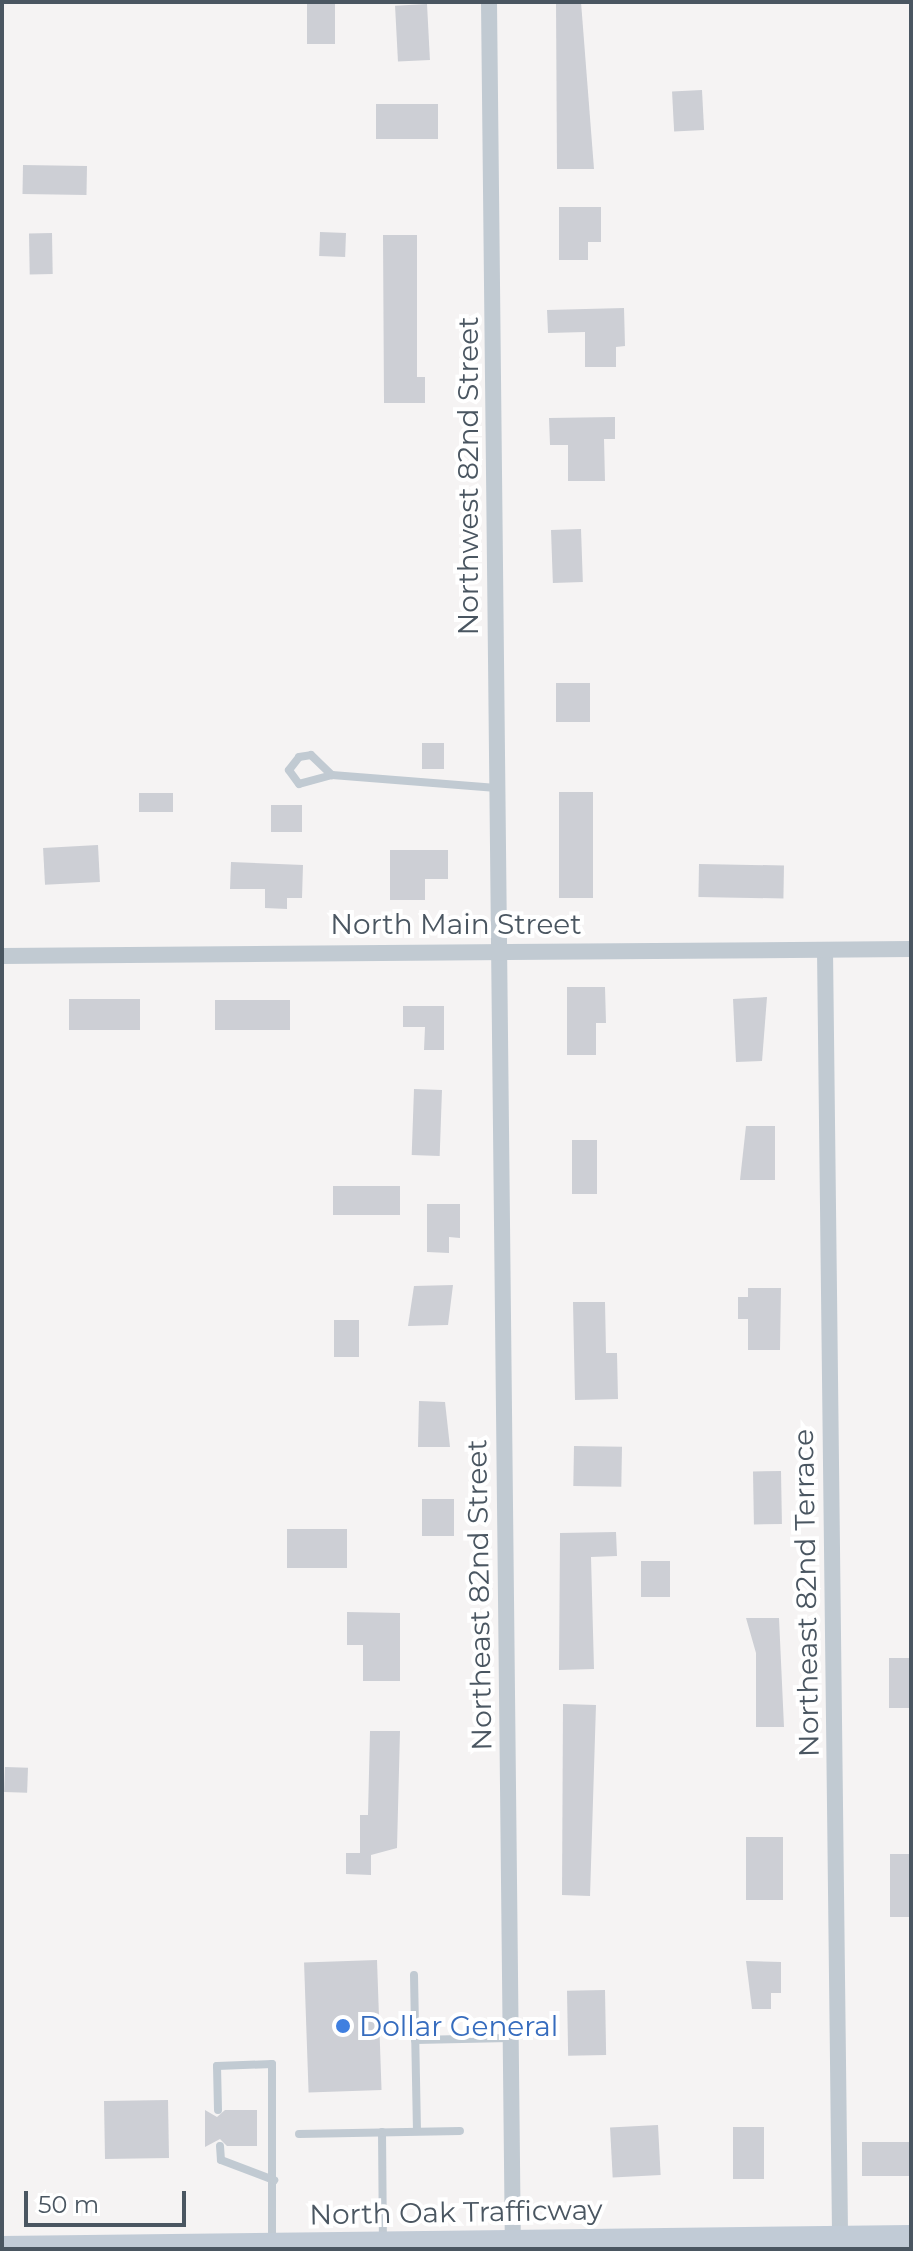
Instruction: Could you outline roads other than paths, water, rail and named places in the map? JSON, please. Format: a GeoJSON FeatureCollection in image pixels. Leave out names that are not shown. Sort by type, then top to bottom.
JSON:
{"type":"FeatureCollection","features":[{"type":"Feature","properties":{"kind":"main road","name":"North Oak Trafficway"},"geometry":{"type":"LineString","coordinates":[[2,2248],[383,2246],[513,2241],[551,2244],[744,2243],[911,2237]]}},
{"type":"Feature","properties":{"kind":"street","name":"Northwest 82nd Street"},"geometry":{"type":"LineString","coordinates":[[489,2],[498,949]]}},
{"type":"Feature","properties":{"kind":"street","name":"North Main Street"},"geometry":{"type":"LineString","coordinates":[[2,956],[498,949],[911,949]]}},
{"type":"Feature","properties":{"kind":"street","name":"Northeast 82nd Street"},"geometry":{"type":"LineString","coordinates":[[498,949],[513,2241]]}},
{"type":"Feature","properties":{"kind":"street","name":"Northeast 82nd Terrace"},"geometry":{"type":"LineString","coordinates":[[824,2240],[825,950]]}},
{"type":"Feature","properties":{"kind":"lane"},"geometry":{"type":"LineString","coordinates":[[332,775],[311,755],[299,757],[289,770],[299,784],[332,775],[496,788]]}},
{"type":"Feature","properties":{"kind":"lane"},"geometry":{"type":"LineString","coordinates":[[414,1975],[417,2131]]}},
{"type":"Feature","properties":{"kind":"lane"},"geometry":{"type":"LineString","coordinates":[[415,2040],[511,2038]]}},
{"type":"Feature","properties":{"kind":"lane"},"geometry":{"type":"LineString","coordinates":[[218,2110],[217,2066],[272,2064],[274,2180],[271,2245]]}},
{"type":"Feature","properties":{"kind":"lane"},"geometry":{"type":"LineString","coordinates":[[299,2134],[460,2131]]}},
{"type":"Feature","properties":{"kind":"lane"},"geometry":{"type":"LineString","coordinates":[[382,2132],[383,2246]]}},
{"type":"Feature","properties":{"kind":"lane"},"geometry":{"type":"LineString","coordinates":[[220,2146],[221,2160],[274,2180]]}},
{"type":"Feature","properties":{"kind":"place","name":"Dollar General"},"geometry":{"type":"Point","coordinates":[343,2026]}}]}
